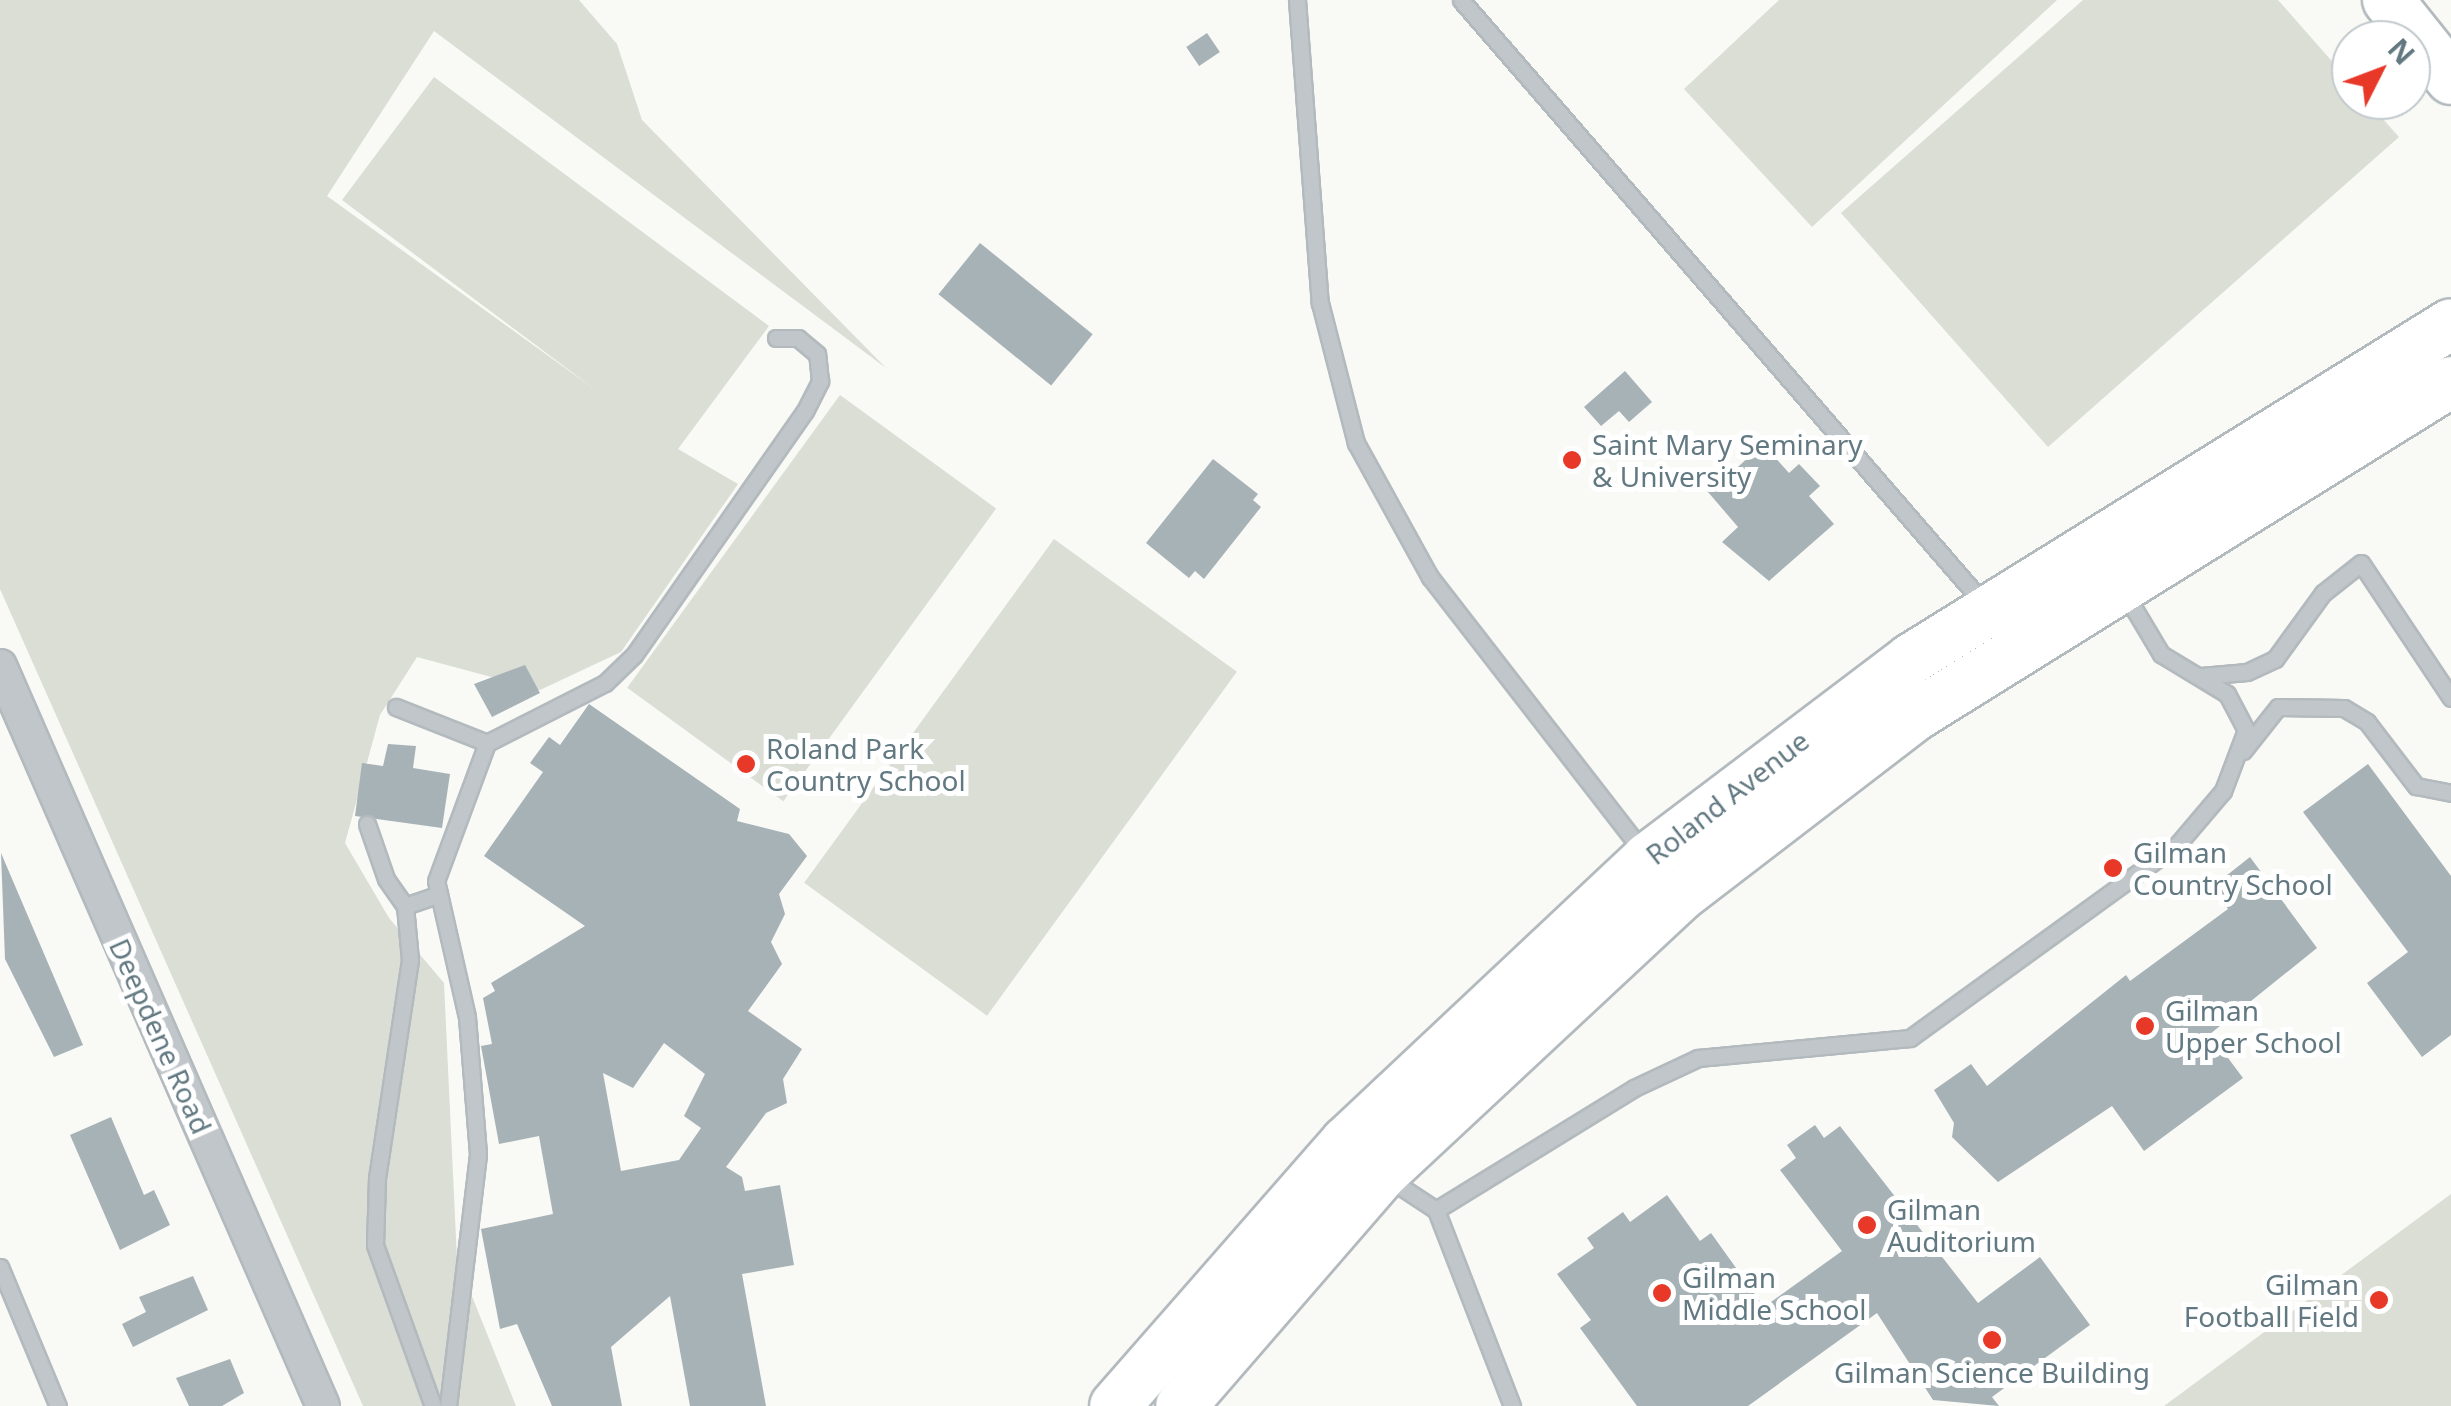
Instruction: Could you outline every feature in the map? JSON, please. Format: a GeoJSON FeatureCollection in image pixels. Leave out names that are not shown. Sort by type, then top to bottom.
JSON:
{"type":"FeatureCollection","features":[{"type":"Feature","properties":{"kind":"main road"},"geometry":{"type":"LineString","coordinates":[[2388,0],[2451,79]]}},
{"type":"Feature","properties":{"kind":"main road","name":"Roland Avenue"},"geometry":{"type":"LineString","coordinates":[[1115,1406],[1364,1158],[1664,877],[1853,761],[2002,629],[2451,324]]}},
{"type":"Feature","properties":{"kind":"main road","name":"Roland Avenue"},"geometry":{"type":"LineString","coordinates":[[2002,629],[2120,584],[2451,382]]}},
{"type":"Feature","properties":{"kind":"main road","name":"Roland Avenue"},"geometry":{"type":"LineString","coordinates":[[1180,1406],[1364,1158]]}},
{"type":"Feature","properties":{"kind":"street","name":"Deepdene Road"},"geometry":{"type":"LineString","coordinates":[[0,666],[323,1406]]}},
{"type":"Feature","properties":{"kind":"lane"},"geometry":{"type":"LineString","coordinates":[[1297,0],[1320,303],[1356,442],[1430,577],[1664,877]]}},
{"type":"Feature","properties":{"kind":"lane"},"geometry":{"type":"LineString","coordinates":[[1461,0],[2002,629]]}},
{"type":"Feature","properties":{"kind":"lane"},"geometry":{"type":"LineString","coordinates":[[448,1406],[478,1154],[467,1017],[436,882],[487,743],[605,683],[634,655],[820,381],[818,354],[798,338],[776,338]]}},
{"type":"Feature","properties":{"kind":"lane"},"geometry":{"type":"LineString","coordinates":[[2201,676],[2247,672],[2275,659],[2323,593],[2361,563],[2451,698]]}},
{"type":"Feature","properties":{"kind":"lane"},"geometry":{"type":"LineString","coordinates":[[2120,584],[2161,654],[2201,676],[2234,704],[2246,730],[2243,751]]}},
{"type":"Feature","properties":{"kind":"lane"},"geometry":{"type":"LineString","coordinates":[[396,707],[487,743]]}},
{"type":"Feature","properties":{"kind":"lane"},"geometry":{"type":"LineString","coordinates":[[1436,1210],[1619,1096],[1698,1058],[1891,1044],[1925,1031],[2176,845],[2212,808],[2243,751],[2278,707],[2344,708],[2367,722],[2416,786],[2451,793]]}},
{"type":"Feature","properties":{"kind":"lane"},"geometry":{"type":"LineString","coordinates":[[367,824],[386,879],[405,906],[404,1030],[376,1178],[375,1245],[433,1406]]}},
{"type":"Feature","properties":{"kind":"lane"},"geometry":{"type":"LineString","coordinates":[[405,906],[439,894]]}},
{"type":"Feature","properties":{"kind":"lane"},"geometry":{"type":"LineString","coordinates":[[1364,1158],[1436,1210],[1512,1406]]}},
{"type":"Feature","properties":{"kind":"lane"},"geometry":{"type":"LineString","coordinates":[[0,1267],[58,1406]]}},
{"type":"Feature","properties":{"kind":"shaded area"},"geometry":{"type":"Polygon","coordinates":[[[0,0],[579,0],[617,44],[642,120],[886,368],[434,31],[327,196],[597,391],[342,200],[434,77],[769,326],[678,449],[738,484],[621,652],[540,690],[417,657],[380,715],[345,843],[389,918],[444,983],[457,1259],[516,1406],[363,1406],[0,589],[0,0]]]}},
{"type":"Feature","properties":{"kind":"shaded area"},"geometry":{"type":"Polygon","coordinates":[[[1779,0],[2057,0],[1812,227],[1684,89],[1779,0]]]}},
{"type":"Feature","properties":{"kind":"shaded area"},"geometry":{"type":"Polygon","coordinates":[[[2083,0],[2278,0],[2331,60],[2331,120],[2384,120],[2399,137],[2048,447],[1841,213],[2083,0]]]}},
{"type":"Feature","properties":{"kind":"shaded area"},"geometry":{"type":"Polygon","coordinates":[[[840,395],[996,508],[783,801],[627,688],[840,395]]]}},
{"type":"Feature","properties":{"kind":"shaded area"},"geometry":{"type":"Polygon","coordinates":[[[1054,539],[1237,672],[987,1016],[804,883],[1054,539]]]}},
{"type":"Feature","properties":{"kind":"shaded area","name":"Gilman Football Field"},"geometry":{"type":"Polygon","coordinates":[[[2451,1194],[2451,1406],[2164,1406],[2451,1194]]]}},
{"type":"Feature","properties":{"kind":"building"},"geometry":{"type":"Polygon","coordinates":[[[1207,33],[1220,52],[1199,66],[1186,47],[1207,33]]]}},
{"type":"Feature","properties":{"kind":"building"},"geometry":{"type":"Polygon","coordinates":[[[980,243],[1093,334],[1051,386],[938,294],[980,243]]]}},
{"type":"Feature","properties":{"kind":"building"},"geometry":{"type":"Polygon","coordinates":[[[1625,371],[1652,402],[1629,422],[1619,411],[1601,426],[1584,407],[1625,371]]]}},
{"type":"Feature","properties":{"kind":"building"},"geometry":{"type":"Polygon","coordinates":[[[1763,444],[1789,473],[1799,464],[1820,486],[1809,496],[1834,524],[1769,581],[1722,542],[1738,527],[1702,485],[1720,470],[1727,477],[1763,444]]]}},
{"type":"Feature","properties":{"kind":"building"},"geometry":{"type":"Polygon","coordinates":[[[1213,459],[1258,494],[1253,500],[1261,507],[1204,579],[1195,571],[1189,578],[1146,543],[1213,459]]]}},
{"type":"Feature","properties":{"kind":"building"},"geometry":{"type":"Polygon","coordinates":[[[525,665],[540,693],[492,717],[474,684],[525,665]]]}},
{"type":"Feature","properties":{"kind":"building"},"geometry":{"type":"Polygon","coordinates":[[[589,704],[740,809],[737,821],[789,834],[807,856],[779,894],[785,914],[771,942],[782,964],[748,1011],[802,1049],[783,1079],[787,1103],[766,1113],[726,1167],[742,1177],[745,1191],[780,1185],[794,1265],[742,1274],[766,1406],[690,1406],[670,1296],[611,1347],[622,1406],[552,1406],[517,1324],[500,1329],[481,1229],[553,1214],[539,1136],[499,1144],[481,1046],[492,1044],[483,998],[495,991],[491,983],[585,926],[484,856],[543,772],[530,763],[549,737],[560,745],[589,704]],[[664,1043],[633,1088],[603,1073],[621,1171],[679,1160],[701,1128],[684,1116],[705,1074],[664,1043]]]}},
{"type":"Feature","properties":{"kind":"building"},"geometry":{"type":"Polygon","coordinates":[[[388,744],[416,746],[413,768],[450,774],[442,828],[355,816],[362,763],[383,766],[388,744]]]}},
{"type":"Feature","properties":{"kind":"building","name":"Gilman Country School"},"geometry":{"type":"Polygon","coordinates":[[[2368,764],[2451,876],[2451,1035],[2422,1057],[2367,983],[2408,952],[2303,812],[2368,764]]]}},
{"type":"Feature","properties":{"kind":"building"},"geometry":{"type":"Polygon","coordinates":[[[1,853],[83,1045],[54,1057],[5,959],[1,853]]]}},
{"type":"Feature","properties":{"kind":"building","name":"Gilman Upper School"},"geometry":{"type":"Polygon","coordinates":[[[2250,857],[2317,948],[2210,1034],[2243,1078],[2144,1151],[2112,1106],[1998,1182],[1952,1137],[1954,1123],[1934,1090],[1971,1064],[1987,1086],[2126,975],[2130,981],[2228,909],[2212,887],[2250,857]]]}},
{"type":"Feature","properties":{"kind":"building"},"geometry":{"type":"Polygon","coordinates":[[[111,1117],[144,1195],[154,1190],[170,1225],[120,1250],[70,1135],[111,1117]]]}},
{"type":"Feature","properties":{"kind":"building"},"geometry":{"type":"Polygon","coordinates":[[[1815,1125],[1824,1138],[1840,1126],[1978,1303],[2040,1257],[2090,1325],[1992,1397],[1999,1406],[1933,1400],[1877,1313],[1748,1406],[1637,1406],[1580,1328],[1591,1320],[1557,1274],[1594,1248],[1587,1238],[1623,1212],[1630,1222],[1667,1195],[1700,1241],[1711,1233],[1764,1307],[1842,1251],[1780,1170],[1796,1158],[1787,1145],[1815,1125]]]}},
{"type":"Feature","properties":{"kind":"building"},"geometry":{"type":"Polygon","coordinates":[[[193,1276],[208,1310],[133,1347],[122,1324],[146,1312],[139,1297],[193,1276]]]}},
{"type":"Feature","properties":{"kind":"building"},"geometry":{"type":"Polygon","coordinates":[[[230,1359],[244,1393],[222,1406],[189,1406],[176,1378],[230,1359]]]}},
{"type":"Feature","properties":{"kind":"place","name":"Saint Mary Seminary & University"},"geometry":{"type":"Point","coordinates":[1572,460]}},
{"type":"Feature","properties":{"kind":"place","name":"Roland Park Country School"},"geometry":{"type":"Point","coordinates":[746,764]}},
{"type":"Feature","properties":{"kind":"place","name":"Gilman Country School"},"geometry":{"type":"Point","coordinates":[2113,868]}},
{"type":"Feature","properties":{"kind":"place","name":"Gilman Upper School"},"geometry":{"type":"Point","coordinates":[2145,1026]}},
{"type":"Feature","properties":{"kind":"place","name":"Gilman Auditorium"},"geometry":{"type":"Point","coordinates":[1867,1225]}},
{"type":"Feature","properties":{"kind":"place","name":"Gilman Middle School"},"geometry":{"type":"Point","coordinates":[1662,1293]}},
{"type":"Feature","properties":{"kind":"place","name":"Gilman Football Field"},"geometry":{"type":"Point","coordinates":[2379,1300]}},
{"type":"Feature","properties":{"kind":"place","name":"Gilman Science Building"},"geometry":{"type":"Point","coordinates":[1992,1340]}}]}
